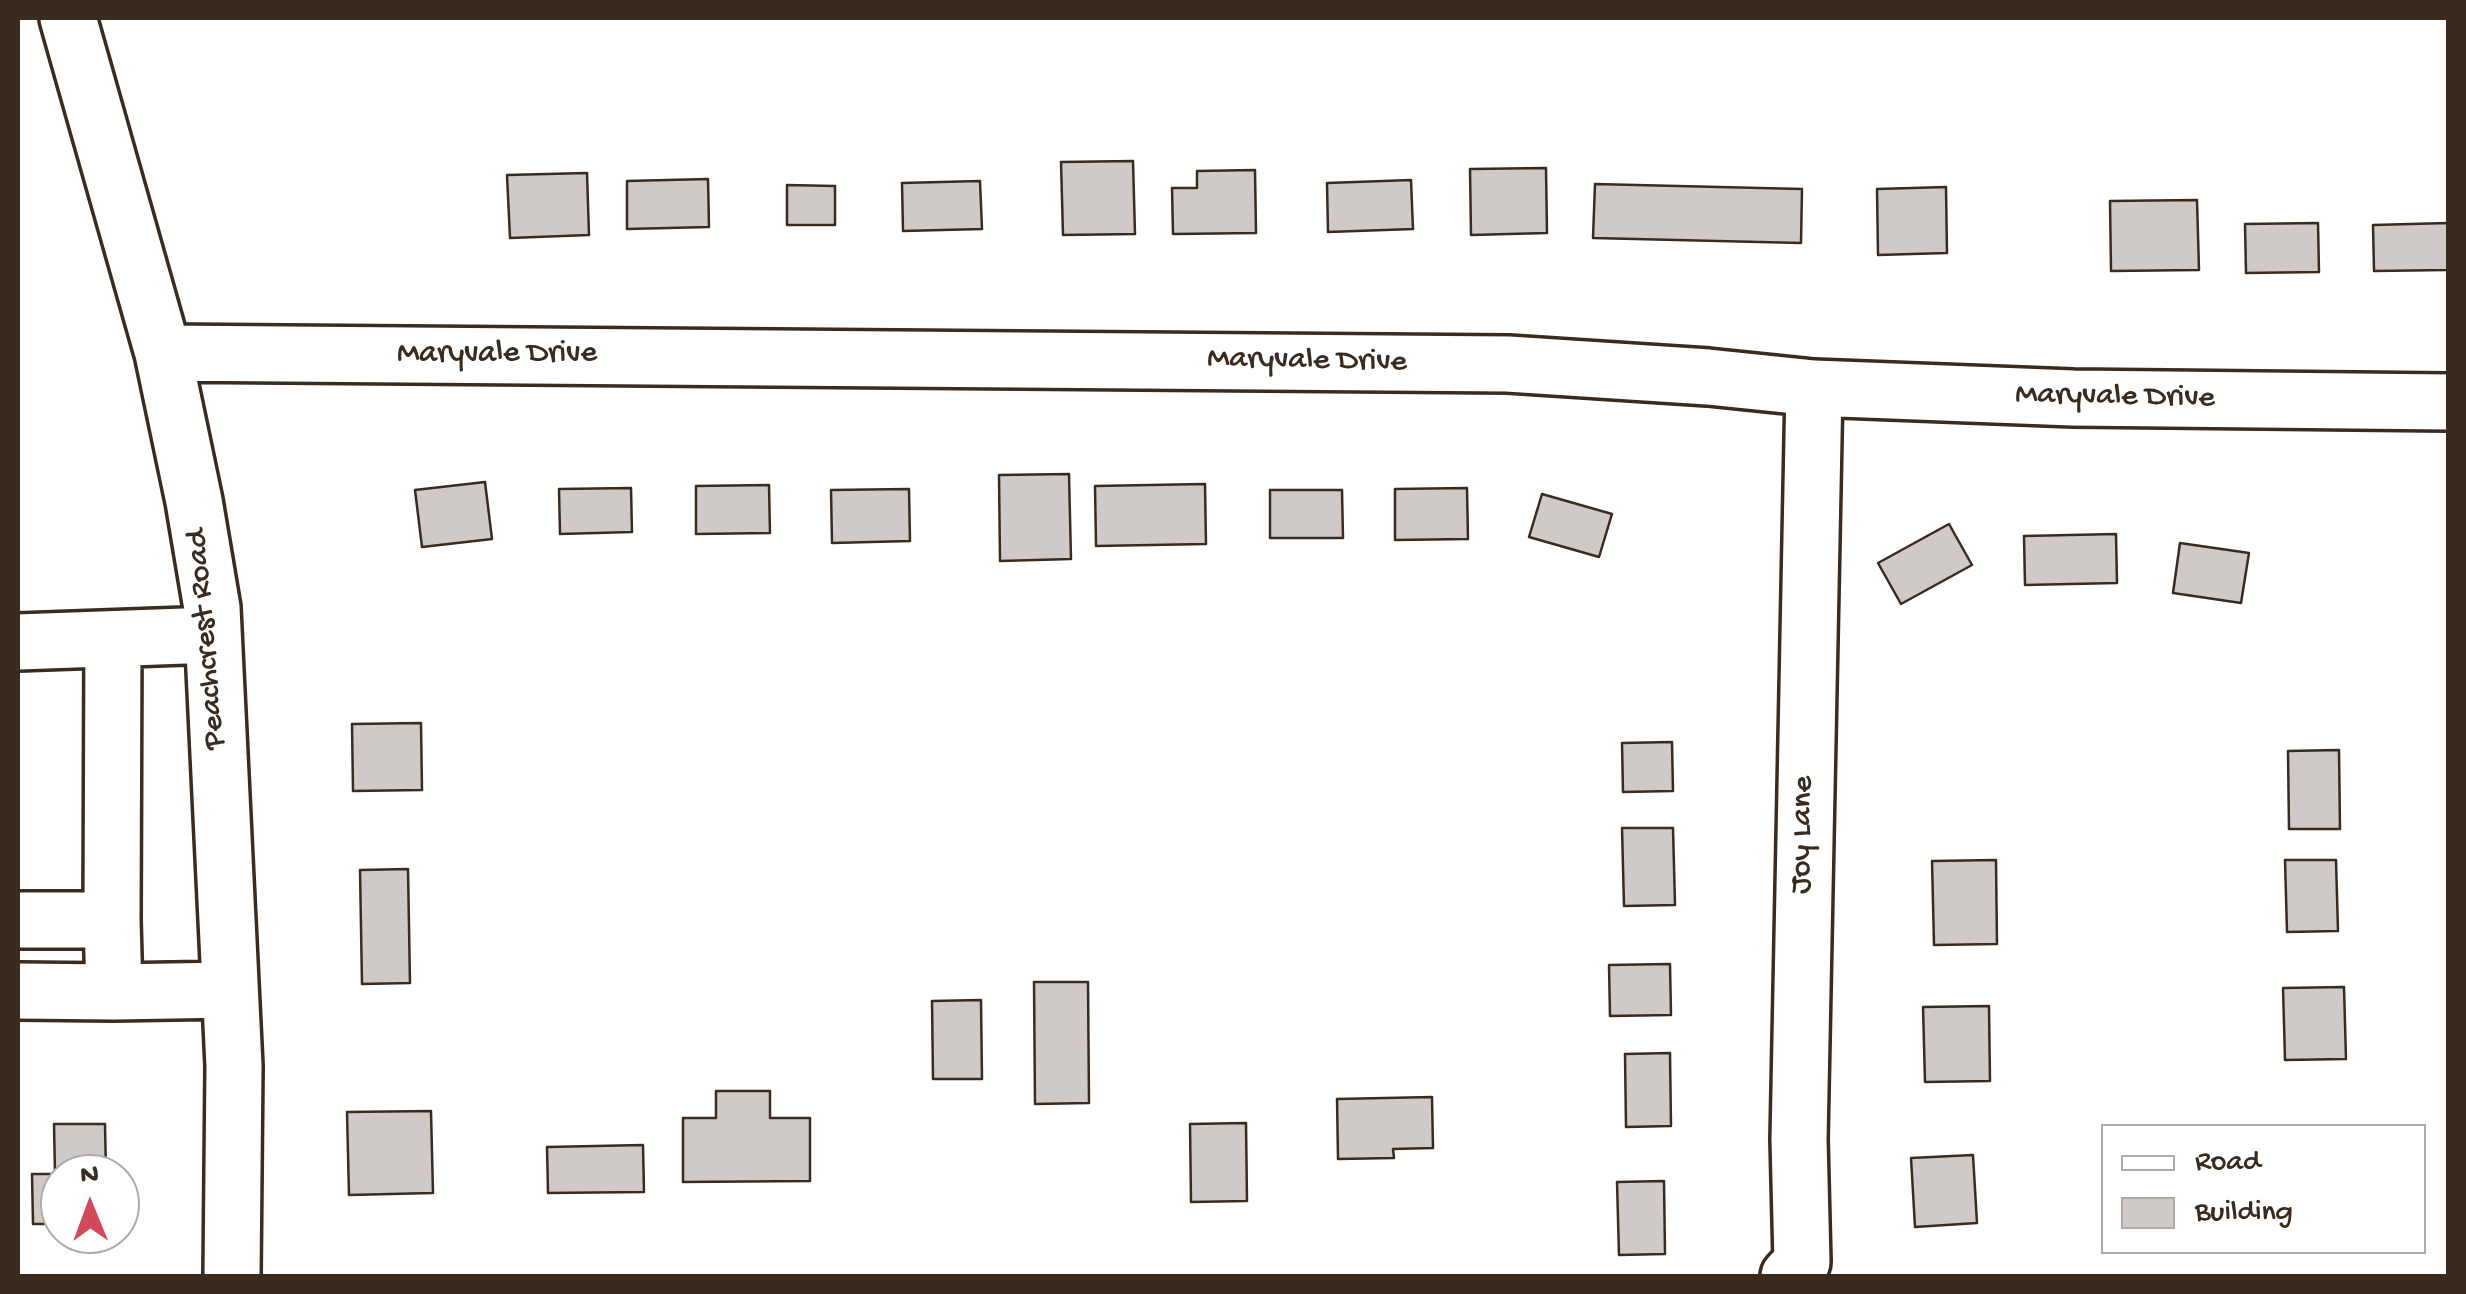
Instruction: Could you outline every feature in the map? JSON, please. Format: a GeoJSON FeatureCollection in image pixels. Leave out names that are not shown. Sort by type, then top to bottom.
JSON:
{"type":"FeatureCollection","features":[{"type":"Feature","properties":{"kind":"street","name":"Peachcrest Road"},"geometry":{"type":"LineString","coordinates":[[68,18],[164,353],[194,501],[213,635],[234,1066],[232,1276]]}},
{"type":"Feature","properties":{"kind":"street","name":"Maryvale Drive"},"geometry":{"type":"LineString","coordinates":[[164,353],[1508,364],[1814,388],[2074,398],[2448,402]]}},
{"type":"Feature","properties":{"kind":"street","name":"Joy Lane"},"geometry":{"type":"LineString","coordinates":[[1789,1276],[1802,1262],[1799,1119],[1814,388]]}},
{"type":"Feature","properties":{"kind":"street"},"geometry":{"type":"LineString","coordinates":[[18,642],[213,635]]}},
{"type":"Feature","properties":{"kind":"street"},"geometry":{"type":"LineString","coordinates":[[113,640],[114,992]]}},
{"type":"Feature","properties":{"kind":"street"},"geometry":{"type":"LineString","coordinates":[[18,920],[112,920]]}},
{"type":"Feature","properties":{"kind":"street"},"geometry":{"type":"LineString","coordinates":[[18,991],[230,990]]}},
{"type":"Feature","properties":{"kind":"building"},"geometry":{"type":"Polygon","coordinates":[[[1133,161],[1135,234],[1063,235],[1061,162],[1133,161]]]}},
{"type":"Feature","properties":{"kind":"building"},"geometry":{"type":"Polygon","coordinates":[[[1546,168],[1547,233],[1471,235],[1470,169],[1546,168]]]}},
{"type":"Feature","properties":{"kind":"building"},"geometry":{"type":"Polygon","coordinates":[[[1255,170],[1256,233],[1173,234],[1172,188],[1197,188],[1197,171],[1255,170]]]}},
{"type":"Feature","properties":{"kind":"building"},"geometry":{"type":"Polygon","coordinates":[[[587,173],[589,235],[510,238],[507,175],[587,173]]]}},
{"type":"Feature","properties":{"kind":"building"},"geometry":{"type":"Polygon","coordinates":[[[708,179],[709,227],[627,229],[627,181],[708,179]]]}},
{"type":"Feature","properties":{"kind":"building"},"geometry":{"type":"Polygon","coordinates":[[[1411,180],[1413,229],[1328,232],[1327,183],[1411,180]]]}},
{"type":"Feature","properties":{"kind":"building"},"geometry":{"type":"Polygon","coordinates":[[[980,181],[982,229],[903,231],[902,183],[980,181]]]}},
{"type":"Feature","properties":{"kind":"building"},"geometry":{"type":"Polygon","coordinates":[[[1595,184],[1802,189],[1801,243],[1593,238],[1595,184]]]}},
{"type":"Feature","properties":{"kind":"building"},"geometry":{"type":"Polygon","coordinates":[[[787,185],[835,186],[835,225],[787,225],[787,185]]]}},
{"type":"Feature","properties":{"kind":"building"},"geometry":{"type":"Polygon","coordinates":[[[1946,187],[1947,253],[1878,255],[1877,189],[1946,187]]]}},
{"type":"Feature","properties":{"kind":"building"},"geometry":{"type":"Polygon","coordinates":[[[2197,200],[2199,270],[2111,271],[2110,201],[2197,200]]]}},
{"type":"Feature","properties":{"kind":"building"},"geometry":{"type":"Polygon","coordinates":[[[2318,223],[2319,272],[2246,273],[2245,224],[2318,223]]]}},
{"type":"Feature","properties":{"kind":"building"},"geometry":{"type":"Polygon","coordinates":[[[2448,223],[2448,270],[2374,271],[2373,225],[2448,223]]]}},
{"type":"Feature","properties":{"kind":"building"},"geometry":{"type":"Polygon","coordinates":[[[1069,474],[1071,559],[1000,561],[999,475],[1069,474]]]}},
{"type":"Feature","properties":{"kind":"building"},"geometry":{"type":"Polygon","coordinates":[[[485,482],[492,539],[422,547],[415,490],[485,482]]]}},
{"type":"Feature","properties":{"kind":"building"},"geometry":{"type":"Polygon","coordinates":[[[1205,484],[1206,544],[1096,546],[1095,486],[1205,484]]]}},
{"type":"Feature","properties":{"kind":"building"},"geometry":{"type":"Polygon","coordinates":[[[769,485],[770,533],[696,534],[696,486],[769,485]]]}},
{"type":"Feature","properties":{"kind":"building"},"geometry":{"type":"Polygon","coordinates":[[[631,488],[632,532],[560,534],[559,489],[631,488]]]}},
{"type":"Feature","properties":{"kind":"building"},"geometry":{"type":"Polygon","coordinates":[[[1467,488],[1468,539],[1395,540],[1395,489],[1467,488]]]}},
{"type":"Feature","properties":{"kind":"building"},"geometry":{"type":"Polygon","coordinates":[[[909,489],[910,541],[832,543],[831,490],[909,489]]]}},
{"type":"Feature","properties":{"kind":"building"},"geometry":{"type":"Polygon","coordinates":[[[1270,490],[1342,490],[1343,538],[1270,538],[1270,490]]]}},
{"type":"Feature","properties":{"kind":"building"},"geometry":{"type":"Polygon","coordinates":[[[1542,494],[1612,514],[1599,557],[1529,537],[1542,494]]]}},
{"type":"Feature","properties":{"kind":"building"},"geometry":{"type":"Polygon","coordinates":[[[1949,524],[1972,565],[1901,604],[1878,563],[1949,524]]]}},
{"type":"Feature","properties":{"kind":"building"},"geometry":{"type":"Polygon","coordinates":[[[2116,534],[2117,583],[2025,585],[2024,536],[2116,534]]]}},
{"type":"Feature","properties":{"kind":"building"},"geometry":{"type":"Polygon","coordinates":[[[2180,543],[2249,553],[2241,603],[2173,593],[2180,543]]]}},
{"type":"Feature","properties":{"kind":"building"},"geometry":{"type":"Polygon","coordinates":[[[421,723],[422,790],[353,791],[352,724],[421,723]]]}},
{"type":"Feature","properties":{"kind":"building"},"geometry":{"type":"Polygon","coordinates":[[[1672,742],[1673,791],[1623,792],[1622,743],[1672,742]]]}},
{"type":"Feature","properties":{"kind":"building"},"geometry":{"type":"Polygon","coordinates":[[[2339,750],[2340,829],[2289,829],[2288,751],[2339,750]]]}},
{"type":"Feature","properties":{"kind":"building"},"geometry":{"type":"Polygon","coordinates":[[[1622,828],[1673,828],[1675,905],[1624,906],[1622,828]]]}},
{"type":"Feature","properties":{"kind":"building"},"geometry":{"type":"Polygon","coordinates":[[[1996,860],[1997,944],[1934,945],[1932,861],[1996,860]]]}},
{"type":"Feature","properties":{"kind":"building"},"geometry":{"type":"Polygon","coordinates":[[[2285,860],[2336,860],[2338,931],[2287,932],[2285,860]]]}},
{"type":"Feature","properties":{"kind":"building"},"geometry":{"type":"Polygon","coordinates":[[[408,869],[410,983],[362,984],[360,870],[408,869]]]}},
{"type":"Feature","properties":{"kind":"building"},"geometry":{"type":"Polygon","coordinates":[[[1670,964],[1671,1015],[1610,1016],[1609,965],[1670,964]]]}},
{"type":"Feature","properties":{"kind":"building"},"geometry":{"type":"Polygon","coordinates":[[[1034,982],[1088,982],[1089,1103],[1035,1104],[1034,982]]]}},
{"type":"Feature","properties":{"kind":"building"},"geometry":{"type":"Polygon","coordinates":[[[2344,987],[2346,1059],[2285,1060],[2283,988],[2344,987]]]}},
{"type":"Feature","properties":{"kind":"building"},"geometry":{"type":"Polygon","coordinates":[[[981,1000],[982,1079],[933,1079],[932,1001],[981,1000]]]}},
{"type":"Feature","properties":{"kind":"building"},"geometry":{"type":"Polygon","coordinates":[[[1989,1006],[1990,1081],[1925,1082],[1923,1007],[1989,1006]]]}},
{"type":"Feature","properties":{"kind":"building"},"geometry":{"type":"Polygon","coordinates":[[[1670,1053],[1671,1126],[1626,1127],[1625,1054],[1670,1053]]]}},
{"type":"Feature","properties":{"kind":"building"},"geometry":{"type":"Polygon","coordinates":[[[716,1091],[770,1091],[770,1118],[810,1118],[810,1181],[683,1182],[683,1118],[716,1118],[716,1091]]]}},
{"type":"Feature","properties":{"kind":"building"},"geometry":{"type":"Polygon","coordinates":[[[1432,1097],[1433,1148],[1393,1149],[1394,1158],[1338,1159],[1337,1099],[1432,1097]]]}},
{"type":"Feature","properties":{"kind":"building"},"geometry":{"type":"Polygon","coordinates":[[[431,1111],[433,1193],[349,1195],[347,1112],[431,1111]]]}},
{"type":"Feature","properties":{"kind":"building"},"geometry":{"type":"Polygon","coordinates":[[[1246,1123],[1247,1201],[1191,1202],[1190,1124],[1246,1123]]]}},
{"type":"Feature","properties":{"kind":"building"},"geometry":{"type":"Polygon","coordinates":[[[54,1124],[105,1124],[106,1154],[55,1154],[54,1124]]]}},
{"type":"Feature","properties":{"kind":"building"},"geometry":{"type":"Polygon","coordinates":[[[643,1145],[644,1192],[548,1193],[547,1147],[643,1145]]]}},
{"type":"Feature","properties":{"kind":"building"},"geometry":{"type":"Polygon","coordinates":[[[1973,1155],[1977,1223],[1915,1227],[1911,1158],[1973,1155]]]}},
{"type":"Feature","properties":{"kind":"building"},"geometry":{"type":"Polygon","coordinates":[[[32,1174],[40,1174],[40,1224],[33,1224],[32,1174]]]}},
{"type":"Feature","properties":{"kind":"building"},"geometry":{"type":"Polygon","coordinates":[[[1664,1181],[1665,1254],[1619,1255],[1617,1182],[1664,1181]]]}}]}
